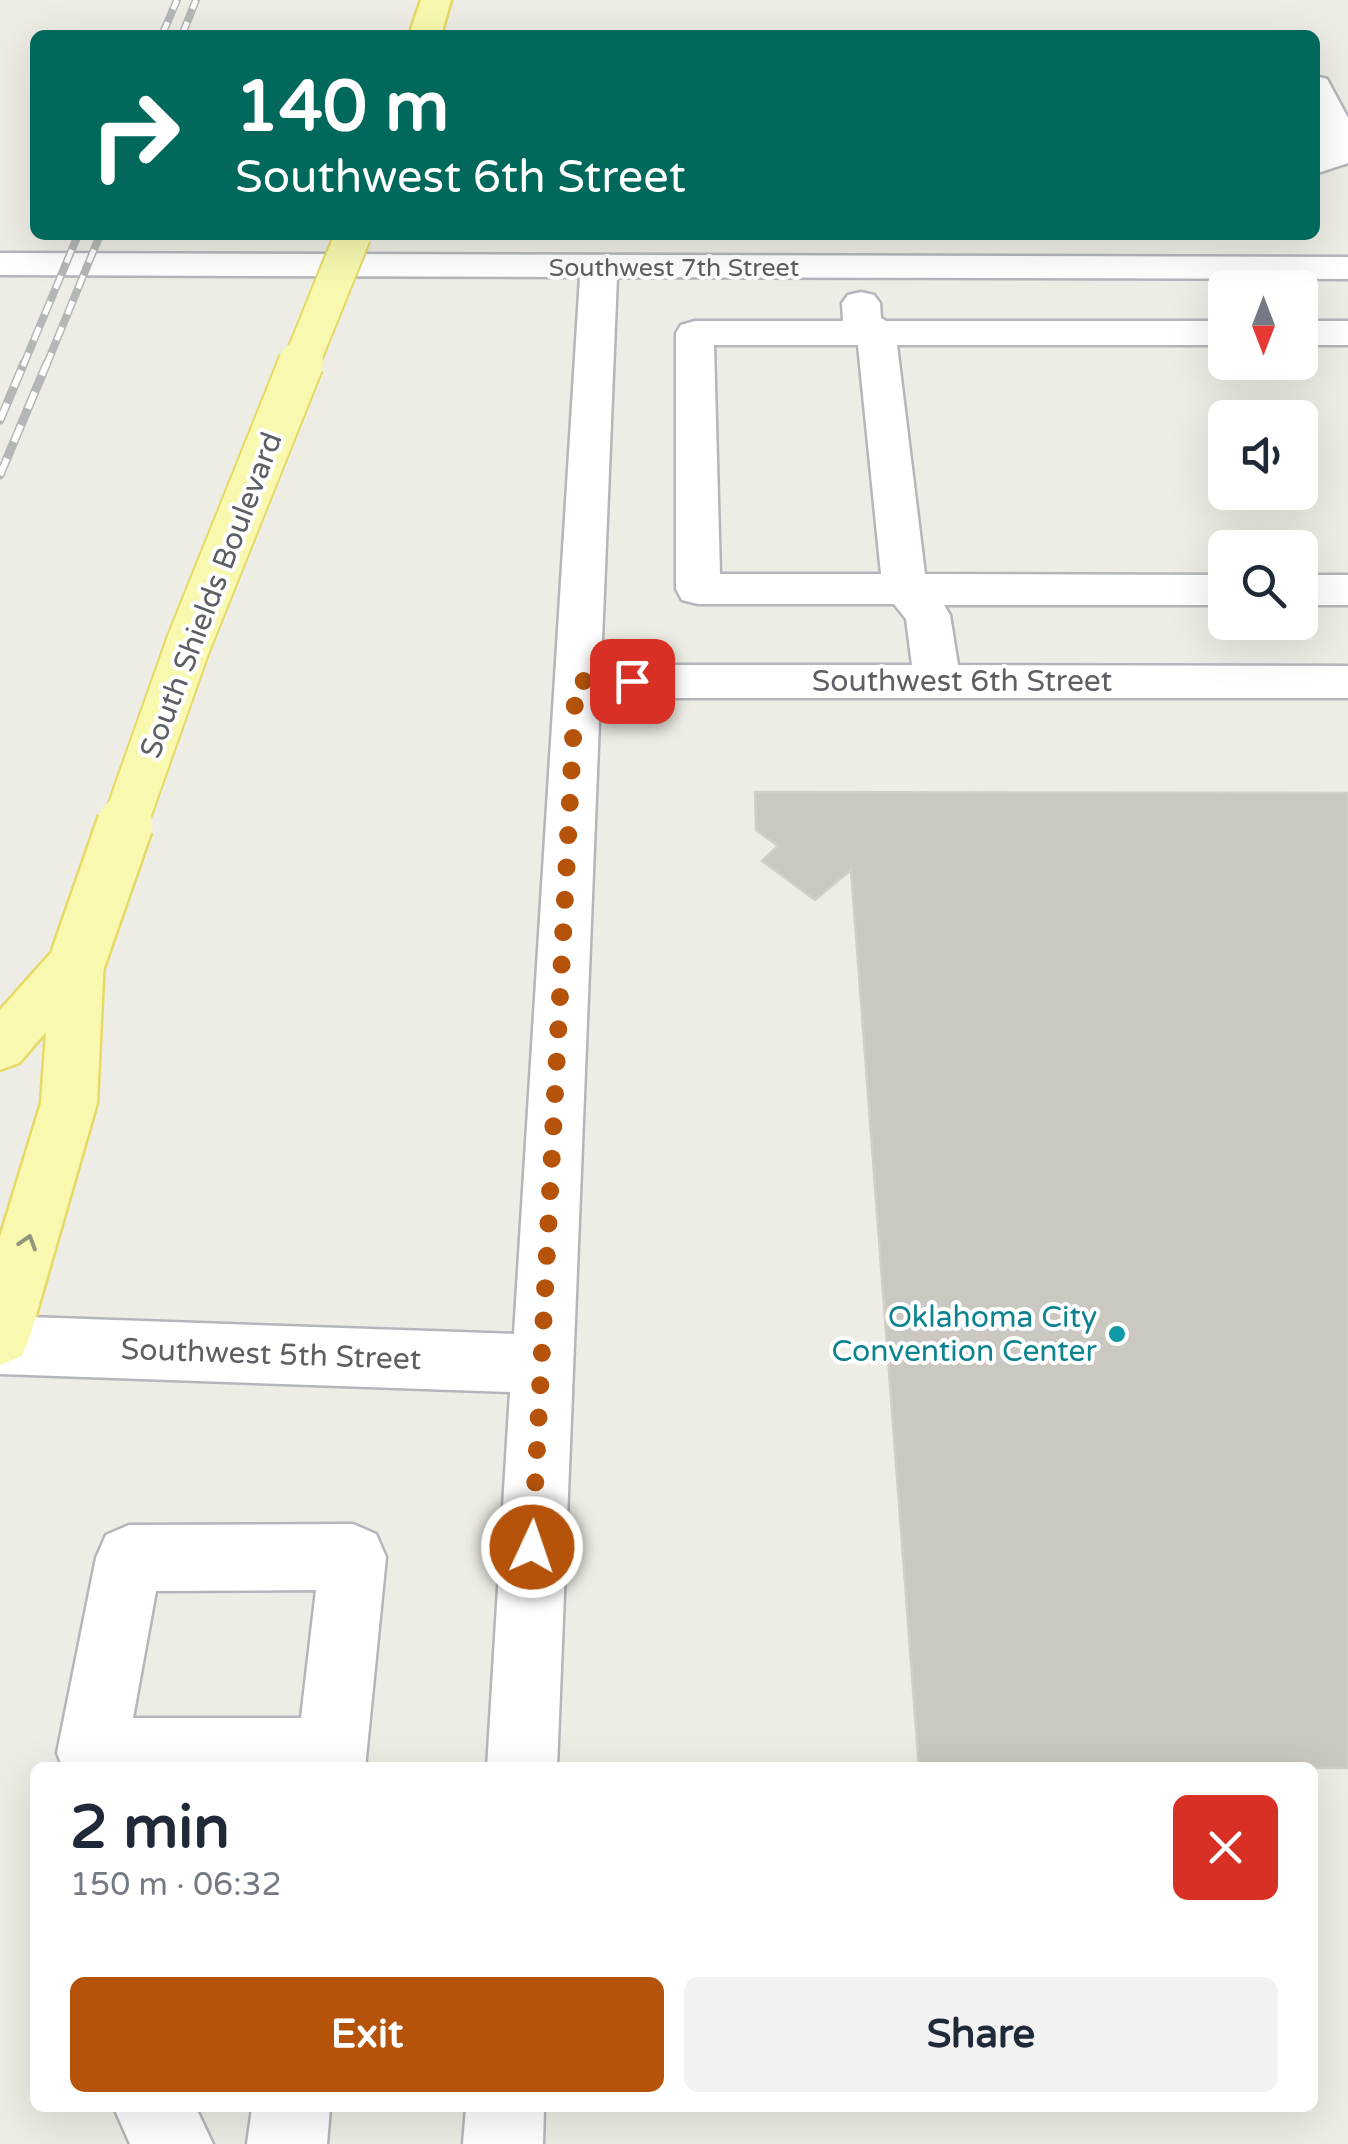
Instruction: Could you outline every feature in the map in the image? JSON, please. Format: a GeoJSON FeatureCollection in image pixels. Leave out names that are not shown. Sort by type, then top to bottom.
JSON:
{"type":"FeatureCollection","features":[{"type":"Feature","properties":{"kind":"main road"},"geometry":{"type":"LineString","coordinates":[[427,30],[436,0]]}},
{"type":"Feature","properties":{"kind":"main road","name":"South Shields Boulevard"},"geometry":{"type":"LineString","coordinates":[[0,1336],[69,1103],[78,959],[188,645],[351,240]]}},
{"type":"Feature","properties":{"kind":"main road","name":"South Shields Boulevard"},"geometry":{"type":"LineString","coordinates":[[0,1047],[78,959]]}},
{"type":"Feature","properties":{"kind":"street"},"geometry":{"type":"LineString","coordinates":[[1320,96],[1334,123],[1337,156],[1320,162]]}},
{"type":"Feature","properties":{"kind":"street","name":"Southwest 7th Street"},"geometry":{"type":"LineString","coordinates":[[0,264],[868,268],[915,251],[1348,268]]}},
{"type":"Feature","properties":{"kind":"street"},"geometry":{"type":"LineString","coordinates":[[522,1762],[599,266]]}},
{"type":"Feature","properties":{"kind":"street"},"geometry":{"type":"LineString","coordinates":[[868,268],[862,322],[876,332],[905,589],[891,614],[918,682]]}},
{"type":"Feature","properties":{"kind":"street"},"geometry":{"type":"LineString","coordinates":[[1208,333],[695,333],[698,589],[1208,590]]}},
{"type":"Feature","properties":{"kind":"street"},"geometry":{"type":"LineString","coordinates":[[1318,333],[1348,333]]}},
{"type":"Feature","properties":{"kind":"street"},"geometry":{"type":"LineString","coordinates":[[1318,590],[1348,590]]}},
{"type":"Feature","properties":{"kind":"street","name":"Southwest 6th Street"},"geometry":{"type":"LineString","coordinates":[[576,681],[1348,682]]}},
{"type":"Feature","properties":{"kind":"street","name":"Southwest 5th Street"},"geometry":{"type":"LineString","coordinates":[[0,1346],[542,1364]]}},
{"type":"Feature","properties":{"kind":"street"},"geometry":{"type":"LineString","coordinates":[[353,1556],[331,1760],[187,1760],[92,1753],[129,1558],[353,1556]]}},
{"type":"Feature","properties":{"kind":"street"},"geometry":{"type":"LineString","coordinates":[[155,2112],[174,2144]]}},
{"type":"Feature","properties":{"kind":"street"},"geometry":{"type":"LineString","coordinates":[[287,2144],[291,2112]]}},
{"type":"Feature","properties":{"kind":"street"},"geometry":{"type":"LineString","coordinates":[[503,2144],[505,2112]]}},
{"type":"Feature","properties":{"kind":"building","name":"Oklahoma City Convention Center"},"geometry":{"type":"Polygon","coordinates":[[[755,792],[1348,793],[1348,1768],[1318,1768],[1318,1762],[919,1762],[851,870],[815,900],[762,861],[778,846],[756,830],[755,792]]]}},
{"type":"Feature","properties":{"kind":"railway"},"geometry":{"type":"LineString","coordinates":[[164,30],[177,0]]}},
{"type":"Feature","properties":{"kind":"railway"},"geometry":{"type":"LineString","coordinates":[[184,30],[196,0]]}},
{"type":"Feature","properties":{"kind":"railway"},"geometry":{"type":"LineString","coordinates":[[23,366],[76,240]]}},
{"type":"Feature","properties":{"kind":"railway"},"geometry":{"type":"LineString","coordinates":[[46,366],[98,240]]}},
{"type":"Feature","properties":{"kind":"railway"},"geometry":{"type":"LineString","coordinates":[[0,420],[24,363]]}},
{"type":"Feature","properties":{"kind":"railway"},"geometry":{"type":"LineString","coordinates":[[0,475],[47,363]]}},
{"type":"Feature","properties":{"kind":"place","name":"Oklahoma City Convention Center"},"geometry":{"type":"Point","coordinates":[1117,1334]}},
{"type":"Feature","properties":{"kind":"route"},"geometry":{"type":"LineString","coordinates":[[532,1547],[576,681],[632,681]]}}]}
